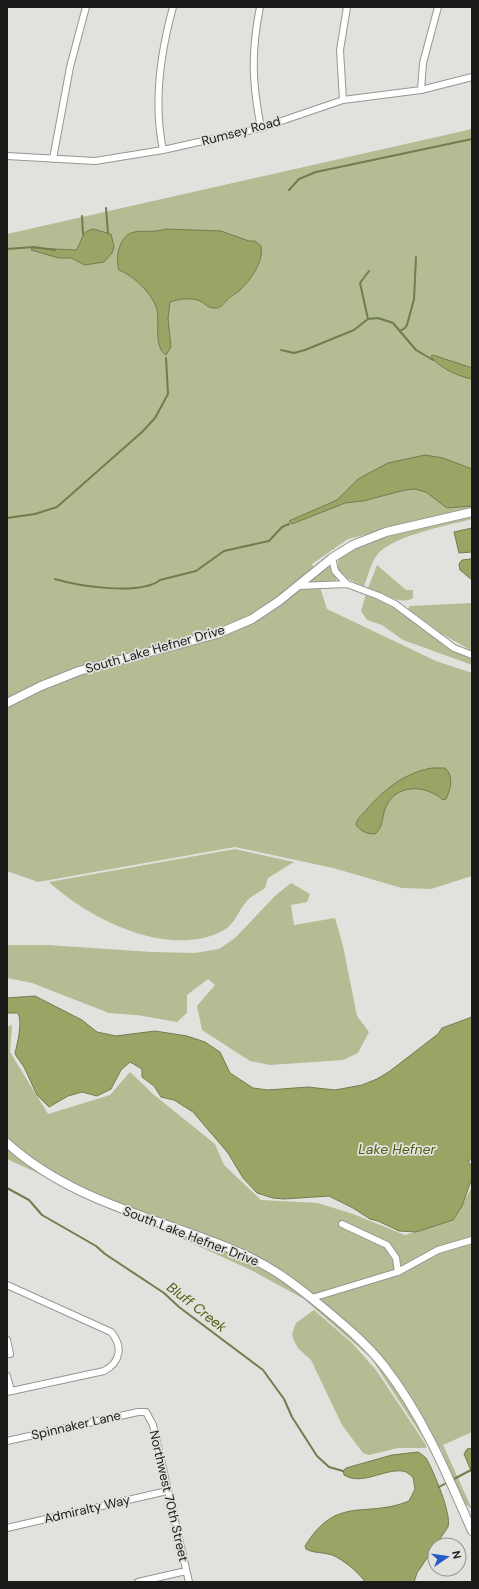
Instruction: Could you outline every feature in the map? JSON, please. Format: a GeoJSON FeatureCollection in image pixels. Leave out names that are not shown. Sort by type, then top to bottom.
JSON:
{"type":"FeatureCollection","features":[{"type":"Feature","properties":{"kind":"street"},"geometry":{"type":"LineString","coordinates":[[53,159],[70,67],[86,7]]}},
{"type":"Feature","properties":{"kind":"street"},"geometry":{"type":"LineString","coordinates":[[163,150],[159,122],[158,86],[165,39],[173,7]]}},
{"type":"Feature","properties":{"kind":"street"},"geometry":{"type":"LineString","coordinates":[[260,7],[253,46],[252,68],[261,128]]}},
{"type":"Feature","properties":{"kind":"street"},"geometry":{"type":"LineString","coordinates":[[343,100],[340,50],[347,7]]}},
{"type":"Feature","properties":{"kind":"street"},"geometry":{"type":"LineString","coordinates":[[421,90],[423,63],[438,7]]}},
{"type":"Feature","properties":{"kind":"street","name":"Rumsey Road"},"geometry":{"type":"LineString","coordinates":[[7,156],[95,162],[163,150],[261,128],[343,100],[421,90],[472,78]]}},
{"type":"Feature","properties":{"kind":"street","name":"South Lake Hefner Drive"},"geometry":{"type":"LineString","coordinates":[[7,703],[41,686],[79,671],[217,634],[252,619],[279,601],[332,558],[353,545],[386,532],[472,512]]}},
{"type":"Feature","properties":{"kind":"street"},"geometry":{"type":"LineString","coordinates":[[332,558],[335,571],[347,584]]}},
{"type":"Feature","properties":{"kind":"street"},"geometry":{"type":"LineString","coordinates":[[296,586],[347,584],[379,596],[395,604],[454,648],[472,655]]}},
{"type":"Feature","properties":{"kind":"street","name":"South Lake Hefner Drive"},"geometry":{"type":"LineString","coordinates":[[7,1143],[33,1165],[67,1185],[114,1206],[229,1248],[261,1262],[295,1283],[358,1338],[383,1365],[397,1384],[430,1437],[469,1515],[472,1531]]}},
{"type":"Feature","properties":{"kind":"street"},"geometry":{"type":"LineString","coordinates":[[342,1224],[387,1245],[396,1258],[398,1272]]}},
{"type":"Feature","properties":{"kind":"street"},"geometry":{"type":"LineString","coordinates":[[312,1298],[398,1272],[438,1250],[472,1240]]}},
{"type":"Feature","properties":{"kind":"street"},"geometry":{"type":"LineString","coordinates":[[7,1285],[111,1332],[118,1340],[117,1359],[112,1366],[104,1371],[9,1392],[7,1376]]}},
{"type":"Feature","properties":{"kind":"street"},"geometry":{"type":"LineString","coordinates":[[7,1340],[10,1354],[7,1354]]}},
{"type":"Feature","properties":{"kind":"street","name":"Spinnaker Lane"},"geometry":{"type":"LineString","coordinates":[[7,1441],[138,1412],[146,1412]]}},
{"type":"Feature","properties":{"kind":"street","name":"Northwest 70th Street"},"geometry":{"type":"LineString","coordinates":[[146,1412],[152,1425],[189,1582]]}},
{"type":"Feature","properties":{"kind":"street","name":"Admiralty Way"},"geometry":{"type":"LineString","coordinates":[[7,1528],[167,1490]]}},
{"type":"Feature","properties":{"kind":"street"},"geometry":{"type":"LineString","coordinates":[[138,1582],[186,1571]]}},
{"type":"Feature","properties":{"kind":"shaded area"},"geometry":{"type":"Polygon","coordinates":[[[472,129],[472,509],[348,539],[312,564],[316,574],[330,566],[337,578],[336,581],[318,581],[327,609],[436,661],[472,673],[472,876],[431,889],[402,888],[333,868],[235,847],[38,882],[7,871],[7,234],[472,129]]]}},
{"type":"Feature","properties":{"kind":"shaded area"},"geometry":{"type":"Polygon","coordinates":[[[472,517],[472,519],[421,532],[384,548],[375,558],[364,586],[344,576],[338,568],[340,557],[368,543],[403,532],[472,517]]]}},
{"type":"Feature","properties":{"kind":"shaded area"},"geometry":{"type":"Polygon","coordinates":[[[377,565],[406,590],[413,590],[413,598],[402,601],[396,600],[368,588],[377,565]]]}},
{"type":"Feature","properties":{"kind":"shaded area"},"geometry":{"type":"Polygon","coordinates":[[[366,594],[400,611],[472,658],[472,665],[403,640],[382,625],[367,620],[361,611],[366,594]]]}},
{"type":"Feature","properties":{"kind":"shaded area"},"geometry":{"type":"Polygon","coordinates":[[[472,603],[472,651],[442,634],[408,609],[410,606],[472,603]]]}},
{"type":"Feature","properties":{"kind":"shaded area"},"geometry":{"type":"Polygon","coordinates":[[[235,849],[294,862],[268,878],[265,888],[248,900],[234,921],[228,927],[203,938],[180,940],[155,938],[131,931],[86,909],[66,896],[49,882],[235,849]]]}},
{"type":"Feature","properties":{"kind":"shaded area"},"geometry":{"type":"Polygon","coordinates":[[[291,883],[310,894],[307,902],[291,905],[294,925],[335,918],[343,946],[357,1016],[369,1032],[358,1053],[343,1060],[270,1065],[250,1061],[202,1030],[197,1006],[215,985],[208,979],[187,995],[187,1013],[177,1022],[137,1015],[109,1013],[32,983],[7,978],[7,945],[48,945],[152,952],[195,953],[219,949],[235,938],[275,896],[291,883]]]}},
{"type":"Feature","properties":{"kind":"shaded area"},"geometry":{"type":"Polygon","coordinates":[[[12,1025],[10,1052],[48,1114],[110,1095],[130,1072],[153,1094],[215,1144],[224,1165],[261,1200],[318,1203],[353,1214],[405,1235],[453,1220],[472,1187],[472,1432],[443,1445],[472,1509],[465,1504],[440,1447],[431,1450],[371,1358],[304,1299],[251,1270],[7,1159],[7,1027],[12,1025]]]}},
{"type":"Feature","properties":{"kind":"shaded area"},"geometry":{"type":"Polygon","coordinates":[[[314,1310],[352,1343],[376,1370],[426,1445],[426,1448],[398,1448],[369,1455],[363,1453],[342,1425],[311,1360],[298,1348],[294,1341],[292,1334],[296,1323],[314,1310]]]}},
{"type":"Feature","properties":{"kind":"water"},"geometry":{"type":"Polygon","coordinates":[[[93,229],[111,234],[114,247],[112,253],[104,262],[85,265],[71,258],[59,258],[31,250],[32,248],[76,250],[86,232],[93,229]]]}},
{"type":"Feature","properties":{"kind":"water"},"geometry":{"type":"Polygon","coordinates":[[[166,229],[221,231],[249,241],[255,241],[261,246],[261,252],[258,265],[252,277],[239,291],[220,307],[211,308],[200,301],[193,299],[181,299],[170,302],[168,319],[171,347],[166,355],[162,351],[158,340],[158,315],[155,304],[137,281],[119,270],[118,254],[122,241],[127,235],[138,232],[166,229]]]}},
{"type":"Feature","properties":{"kind":"water"},"geometry":{"type":"Polygon","coordinates":[[[433,355],[472,368],[472,379],[455,374],[443,368],[434,360],[431,356],[433,355]]]}},
{"type":"Feature","properties":{"kind":"water"},"geometry":{"type":"Polygon","coordinates":[[[425,455],[443,458],[472,469],[472,506],[447,508],[426,492],[415,489],[405,490],[363,501],[345,503],[292,524],[289,521],[337,500],[358,479],[388,463],[425,455]]]}},
{"type":"Feature","properties":{"kind":"water"},"geometry":{"type":"Polygon","coordinates":[[[472,528],[472,552],[459,553],[454,532],[472,528]]]}},
{"type":"Feature","properties":{"kind":"water"},"geometry":{"type":"Polygon","coordinates":[[[472,554],[472,580],[460,570],[459,564],[462,560],[471,559],[472,554]]]}},
{"type":"Feature","properties":{"kind":"water"},"geometry":{"type":"Polygon","coordinates":[[[445,768],[450,775],[451,783],[446,799],[443,800],[437,795],[422,790],[414,789],[400,792],[388,803],[384,811],[382,823],[375,834],[364,832],[356,825],[360,817],[374,802],[396,783],[422,770],[445,768]]]}},
{"type":"Feature","properties":{"kind":"water","name":"Lake Hefner"},"geometry":{"type":"Polygon","coordinates":[[[35,996],[82,1020],[97,1032],[116,1036],[155,1031],[187,1036],[205,1042],[220,1052],[230,1073],[253,1088],[268,1090],[308,1087],[335,1090],[362,1085],[377,1079],[390,1071],[438,1034],[442,1028],[472,1017],[472,1159],[468,1161],[472,1167],[472,1178],[462,1206],[453,1220],[416,1232],[399,1231],[378,1221],[370,1219],[353,1208],[329,1196],[284,1199],[273,1198],[257,1193],[243,1178],[228,1153],[193,1112],[174,1100],[161,1097],[154,1086],[142,1077],[142,1069],[130,1062],[121,1070],[111,1089],[97,1096],[82,1092],[68,1096],[49,1107],[37,1095],[24,1067],[15,1054],[20,1028],[18,1013],[7,1013],[7,998],[35,996]]]}},
{"type":"Feature","properties":{"kind":"water"},"geometry":{"type":"Polygon","coordinates":[[[472,1448],[472,1473],[464,1454],[467,1449],[472,1448]]]}},
{"type":"Feature","properties":{"kind":"water"},"geometry":{"type":"Polygon","coordinates":[[[418,1452],[426,1458],[445,1503],[448,1527],[441,1537],[427,1537],[427,1558],[417,1573],[414,1582],[365,1582],[354,1569],[343,1561],[332,1555],[306,1549],[305,1546],[317,1530],[329,1520],[340,1514],[393,1506],[409,1501],[415,1489],[413,1477],[406,1472],[387,1472],[358,1479],[344,1475],[343,1471],[346,1468],[392,1455],[418,1452]]]}},
{"type":"Feature","properties":{"kind":"waterway"},"geometry":{"type":"LineString","coordinates":[[289,190],[299,179],[316,172],[472,139]]}},
{"type":"Feature","properties":{"kind":"waterway"},"geometry":{"type":"LineString","coordinates":[[106,208],[108,233]]}},
{"type":"Feature","properties":{"kind":"waterway"},"geometry":{"type":"LineString","coordinates":[[82,216],[83,234]]}},
{"type":"Feature","properties":{"kind":"waterway"},"geometry":{"type":"LineString","coordinates":[[7,249],[34,247],[55,250]]}},
{"type":"Feature","properties":{"kind":"waterway"},"geometry":{"type":"LineString","coordinates":[[400,331],[407,325],[414,299],[416,257]]}},
{"type":"Feature","properties":{"kind":"waterway"},"geometry":{"type":"LineString","coordinates":[[368,319],[360,283],[369,271]]}},
{"type":"Feature","properties":{"kind":"waterway"},"geometry":{"type":"LineString","coordinates":[[281,350],[294,353],[305,350],[354,330],[368,319],[378,318],[393,323],[416,350],[433,360]]}},
{"type":"Feature","properties":{"kind":"waterway"},"geometry":{"type":"LineString","coordinates":[[7,518],[35,514],[57,507],[142,432],[155,418],[168,394],[166,358]]}},
{"type":"Feature","properties":{"kind":"waterway"},"geometry":{"type":"LineString","coordinates":[[55,579],[93,587],[124,589],[151,585],[160,580],[196,571],[224,551],[269,541],[282,527],[289,524]]}},
{"type":"Feature","properties":{"kind":"waterway","name":"Bluff Creek"},"geometry":{"type":"LineString","coordinates":[[7,1188],[29,1200],[42,1215],[96,1246],[105,1254],[164,1293],[179,1307],[263,1370],[284,1399],[292,1417],[317,1456],[329,1467],[343,1471]]}},
{"type":"Feature","properties":{"kind":"waterway","name":"Bluff Creek"},"geometry":{"type":"LineString","coordinates":[[452,1480],[471,1470]]}},
{"type":"Feature","properties":{"kind":"waterway","name":"Bluff Creek"},"geometry":{"type":"LineString","coordinates":[[439,1487],[448,1482]]}}]}
